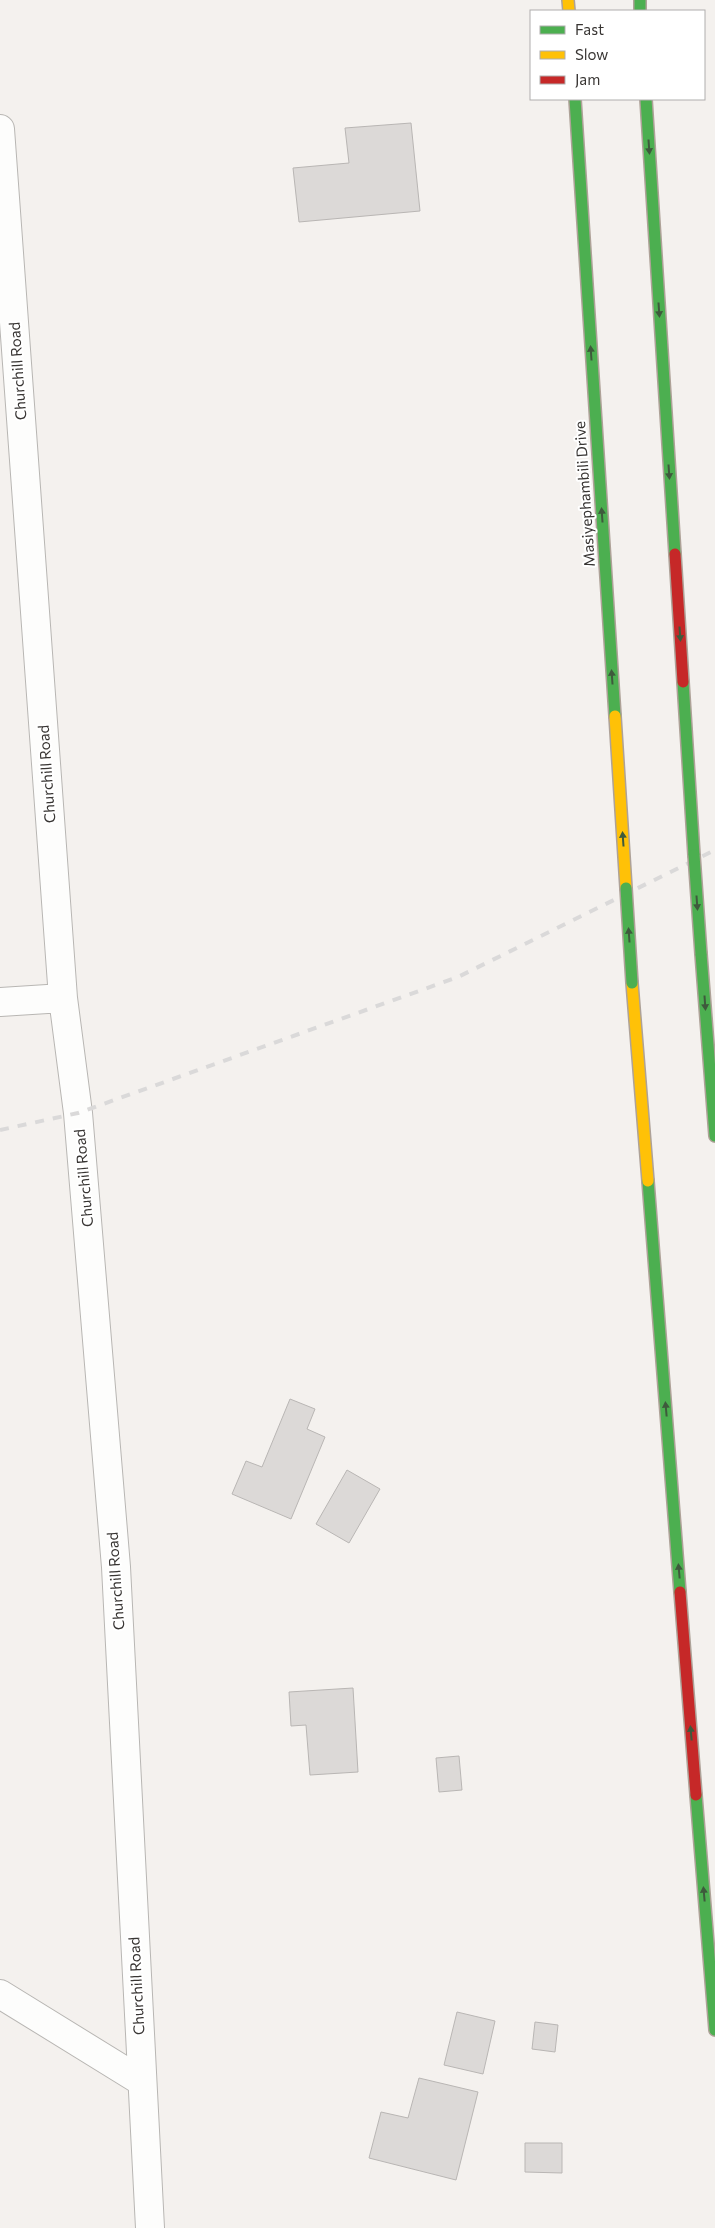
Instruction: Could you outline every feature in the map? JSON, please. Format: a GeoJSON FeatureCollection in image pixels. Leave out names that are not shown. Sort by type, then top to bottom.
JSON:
{"type":"FeatureCollection","features":[{"type":"Feature","properties":{"kind":"main road","name":"Masiyephambili Drive"},"geometry":{"type":"LineString","coordinates":[[575,100],[632,983],[715,2030]]}},
{"type":"Feature","properties":{"kind":"main road"},"geometry":{"type":"LineString","coordinates":[[646,100],[694,855],[715,1136]]}},
{"type":"Feature","properties":{"kind":"street","name":"Churchill Road"},"geometry":{"type":"LineString","coordinates":[[0,128],[63,998],[78,1113],[116,1567],[150,2228]]}},
{"type":"Feature","properties":{"kind":"street"},"geometry":{"type":"LineString","coordinates":[[0,1002],[63,998]]}},
{"type":"Feature","properties":{"kind":"street"},"geometry":{"type":"LineString","coordinates":[[0,1994],[141,2081]]}},
{"type":"Feature","properties":{"kind":"building"},"geometry":{"type":"Polygon","coordinates":[[[411,123],[420,211],[299,222],[293,168],[349,163],[345,128],[411,123]]]}},
{"type":"Feature","properties":{"kind":"building"},"geometry":{"type":"Polygon","coordinates":[[[290,1399],[315,1409],[307,1429],[325,1437],[291,1519],[232,1494],[246,1461],[262,1467],[290,1399]]]}},
{"type":"Feature","properties":{"kind":"building"},"geometry":{"type":"Polygon","coordinates":[[[347,1470],[380,1489],[349,1543],[316,1524],[347,1470]]]}},
{"type":"Feature","properties":{"kind":"building"},"geometry":{"type":"Polygon","coordinates":[[[353,1688],[358,1772],[310,1775],[306,1725],[291,1726],[289,1692],[353,1688]]]}},
{"type":"Feature","properties":{"kind":"building"},"geometry":{"type":"Polygon","coordinates":[[[459,1756],[462,1790],[439,1792],[436,1758],[459,1756]]]}},
{"type":"Feature","properties":{"kind":"building"},"geometry":{"type":"Polygon","coordinates":[[[457,2012],[495,2021],[483,2074],[444,2065],[457,2012]]]}},
{"type":"Feature","properties":{"kind":"building"},"geometry":{"type":"Polygon","coordinates":[[[535,2022],[558,2025],[555,2052],[532,2049],[535,2022]]]}},
{"type":"Feature","properties":{"kind":"building"},"geometry":{"type":"Polygon","coordinates":[[[419,2078],[478,2092],[456,2180],[369,2158],[381,2112],[408,2118],[419,2078]]]}},
{"type":"Feature","properties":{"kind":"building"},"geometry":{"type":"Polygon","coordinates":[[[525,2143],[562,2143],[562,2173],[525,2172],[525,2143]]]}},
{"type":"Feature","properties":{"kind":"railway"},"geometry":{"type":"LineString","coordinates":[[0,1130],[78,1113],[458,977],[715,850]]}},
{"type":"Feature","properties":{"kind":"traffic: fast"},"geometry":{"type":"LineString","coordinates":[[640,0],[640,10]]}},
{"type":"Feature","properties":{"kind":"traffic: fast"},"geometry":{"type":"LineString","coordinates":[[575,100],[615,716]]}},
{"type":"Feature","properties":{"kind":"traffic: fast"},"geometry":{"type":"LineString","coordinates":[[646,100],[675,554]]}},
{"type":"Feature","properties":{"kind":"traffic: fast"},"geometry":{"type":"LineString","coordinates":[[683,682],[694,855]]}},
{"type":"Feature","properties":{"kind":"traffic: fast"},"geometry":{"type":"LineString","coordinates":[[694,855],[701,954]]}},
{"type":"Feature","properties":{"kind":"traffic: fast"},"geometry":{"type":"LineString","coordinates":[[626,888],[632,983]]}},
{"type":"Feature","properties":{"kind":"traffic: fast"},"geometry":{"type":"LineString","coordinates":[[701,954],[715,1136]]}},
{"type":"Feature","properties":{"kind":"traffic: fast"},"geometry":{"type":"LineString","coordinates":[[648,1181],[680,1592]]}},
{"type":"Feature","properties":{"kind":"traffic: fast"},"geometry":{"type":"LineString","coordinates":[[696,1795],[715,2030]]}},
{"type":"Feature","properties":{"kind":"traffic: slow"},"geometry":{"type":"LineString","coordinates":[[568,0],[569,10]]}},
{"type":"Feature","properties":{"kind":"traffic: slow"},"geometry":{"type":"LineString","coordinates":[[615,716],[626,888]]}},
{"type":"Feature","properties":{"kind":"traffic: slow"},"geometry":{"type":"LineString","coordinates":[[632,983],[648,1181]]}},
{"type":"Feature","properties":{"kind":"traffic: jam"},"geometry":{"type":"LineString","coordinates":[[675,554],[683,682]]}},
{"type":"Feature","properties":{"kind":"traffic: jam"},"geometry":{"type":"LineString","coordinates":[[680,1592],[696,1795]]}}]}
